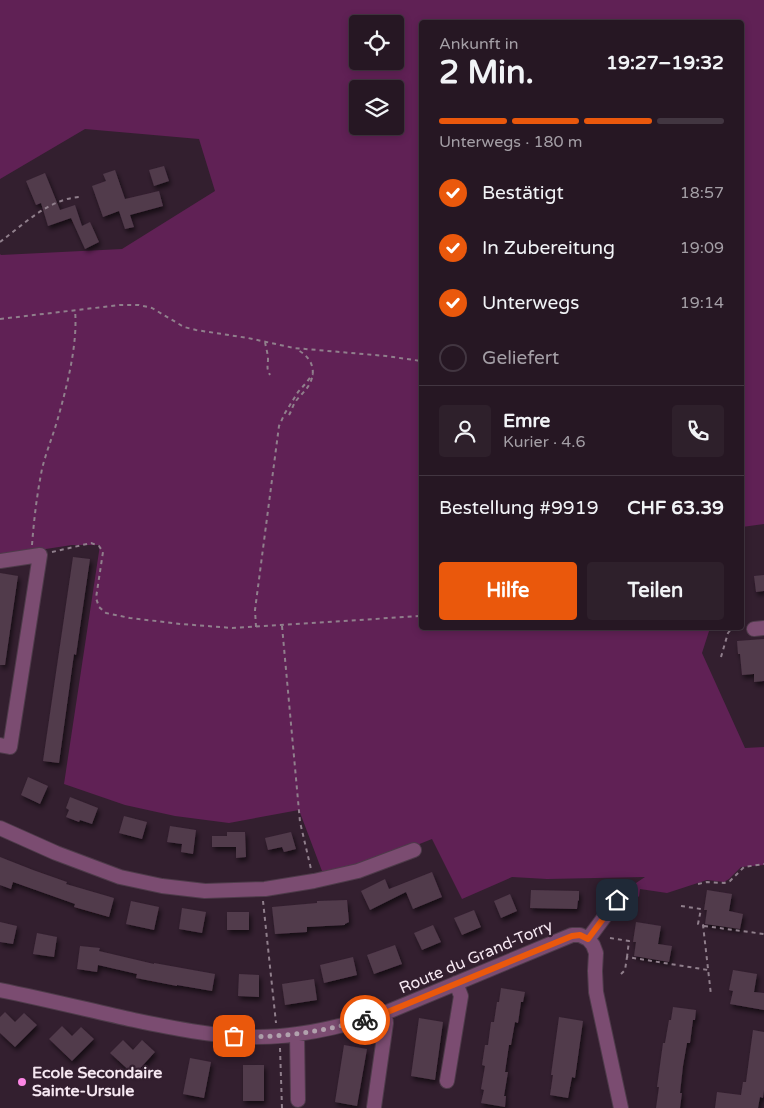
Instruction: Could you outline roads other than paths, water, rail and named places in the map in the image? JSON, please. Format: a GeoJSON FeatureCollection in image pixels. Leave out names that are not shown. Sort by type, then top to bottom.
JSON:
{"type":"FeatureCollection","features":[{"type":"Feature","properties":{"kind":"street"},"geometry":{"type":"LineString","coordinates":[[0,561],[36,550],[10,747],[0,745]]}},
{"type":"Feature","properties":{"kind":"street"},"geometry":{"type":"LineString","coordinates":[[0,828],[56,853],[120,877],[162,886],[205,892],[265,889],[314,881],[358,872],[414,850]]}},
{"type":"Feature","properties":{"kind":"street"},"geometry":{"type":"LineString","coordinates":[[617,900],[588,939],[594,945],[596,953],[596,992],[621,1108]]}},
{"type":"Feature","properties":{"kind":"street","name":"Route du Grand-Torry"},"geometry":{"type":"LineString","coordinates":[[0,990],[176,1029],[216,1035],[277,1036],[324,1030],[364,1020],[572,936],[580,935],[588,939]]}},
{"type":"Feature","properties":{"kind":"street"},"geometry":{"type":"LineString","coordinates":[[447,1081],[461,996],[456,983]]}},
{"type":"Feature","properties":{"kind":"street"},"geometry":{"type":"LineString","coordinates":[[374,1107],[386,1023],[385,1013]]}},
{"type":"Feature","properties":{"kind":"street"},"geometry":{"type":"LineString","coordinates":[[297,1034],[298,1100]]}},
{"type":"Feature","properties":{"kind":"place","name":"Ecole Secondaire Sainte-Ursule"},"geometry":{"type":"Point","coordinates":[22,1082]}}]}
